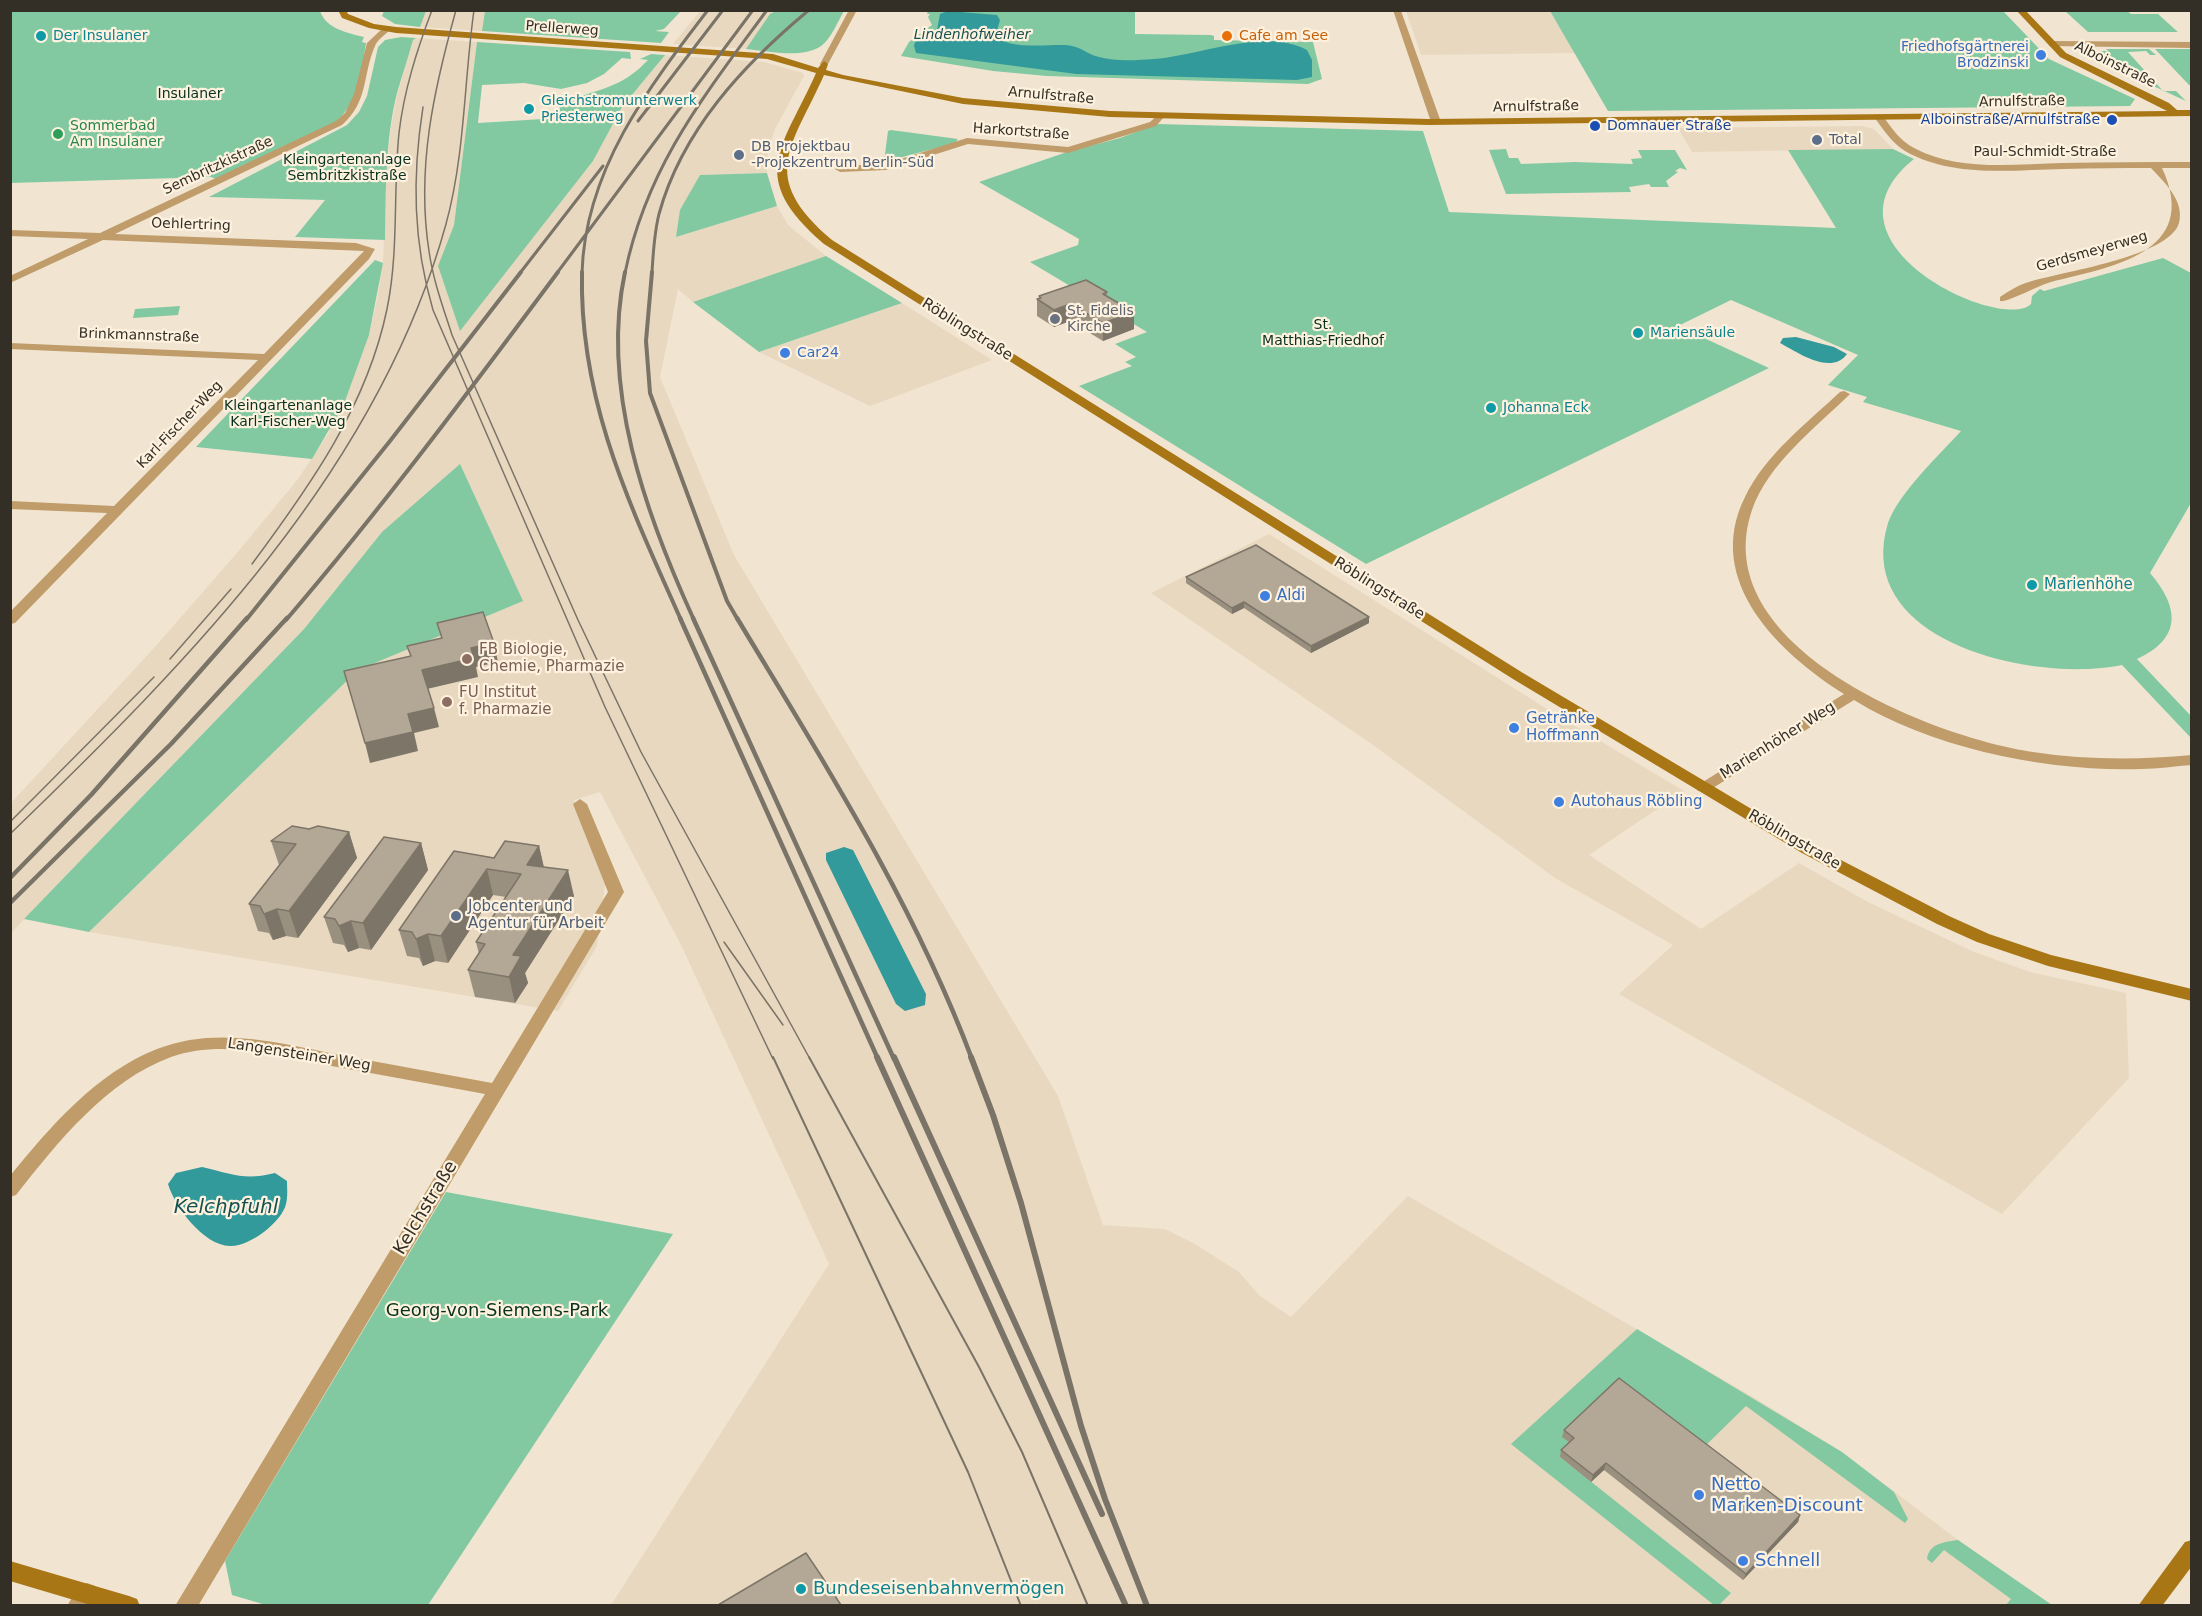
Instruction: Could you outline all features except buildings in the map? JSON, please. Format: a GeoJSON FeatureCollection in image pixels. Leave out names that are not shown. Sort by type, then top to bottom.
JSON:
{"type":"FeatureCollection","features":[{"type":"Feature","properties":{"kind":"main road","name":"Prellerweg"},"geometry":{"type":"LineString","coordinates":[[342,10],[345,16],[387,29],[765,56],[823,68]]}},
{"type":"Feature","properties":{"kind":"main road"},"geometry":{"type":"LineString","coordinates":[[357,10],[358,21]]}},
{"type":"Feature","properties":{"kind":"main road","name":"Alboinstraße"},"geometry":{"type":"LineString","coordinates":[[2020,10],[2052,44],[2073,60],[2166,105],[2176,114]]}},
{"type":"Feature","properties":{"kind":"main road","name":"Arnulfstraße"},"geometry":{"type":"LineString","coordinates":[[823,68],[933,96],[1005,106],[1160,116],[1436,122],[2192,114]]}},
{"type":"Feature","properties":{"kind":"main road","name":"Röblingstraße"},"geometry":{"type":"LineString","coordinates":[[823,68],[785,145],[782,158],[783,175],[792,201],[813,230],[843,252],[1478,652],[1702,788],[1808,849],[1943,920],[1983,938],[2048,960],[2192,995]]}},
{"type":"Feature","properties":{"kind":"main road"},"geometry":{"type":"LineString","coordinates":[[2149,1605],[2192,1549]]}},
{"type":"Feature","properties":{"kind":"main road"},"geometry":{"type":"LineString","coordinates":[[10,1571],[82,1599],[129,1605]]}},
{"type":"Feature","properties":{"kind":"street","name":"Röblingstraße"},"geometry":{"type":"LineString","coordinates":[[823,68],[853,10]]}},
{"type":"Feature","properties":{"kind":"street"},"geometry":{"type":"LineString","coordinates":[[1397,11],[1436,122]]}},
{"type":"Feature","properties":{"kind":"street","name":"Sembritzkistraße"},"geometry":{"type":"LineString","coordinates":[[10,280],[339,123],[353,108],[359,94],[371,43],[387,29]]}},
{"type":"Feature","properties":{"kind":"street"},"geometry":{"type":"LineString","coordinates":[[2052,44],[2192,45]]}},
{"type":"Feature","properties":{"kind":"street","name":"Harkortstraße"},"geometry":{"type":"LineString","coordinates":[[840,169],[886,167],[967,141],[1068,150],[1153,124],[1160,116]]}},
{"type":"Feature","properties":{"kind":"street","name":"Paul-Schmidt-Straße"},"geometry":{"type":"LineString","coordinates":[[1879,117],[1899,143],[1908,149],[1950,162],[1997,167],[2192,165]]}},
{"type":"Feature","properties":{"kind":"street","name":"Gerdsmeyerweg"},"geometry":{"type":"LineString","coordinates":[[2004,299],[2032,284],[2147,254],[2176,238],[2185,223],[2183,206],[2176,191],[2153,165]]}},
{"type":"Feature","properties":{"kind":"street","name":"Oehlertring"},"geometry":{"type":"LineString","coordinates":[[10,233],[356,246],[370,249]]}},
{"type":"Feature","properties":{"kind":"street","name":"Karl-Fischer-Weg"},"geometry":{"type":"LineString","coordinates":[[10,620],[183,445],[365,257],[370,249]]}},
{"type":"Feature","properties":{"kind":"street","name":"Brinkmannstraße"},"geometry":{"type":"LineString","coordinates":[[10,346],[266,357]]}},
{"type":"Feature","properties":{"kind":"street","name":"Marienhöher Weg"},"geometry":{"type":"LineString","coordinates":[[1844,394],[1758,483],[1746,509],[1739,539],[1739,555],[1748,591],[1760,613],[1774,631],[1816,670],[1854,694],[1919,725],[2006,751],[2059,760],[2120,765],[2192,760]]}},
{"type":"Feature","properties":{"kind":"street"},"geometry":{"type":"LineString","coordinates":[[10,506],[118,510]]}},
{"type":"Feature","properties":{"kind":"street","name":"Marienhöher Weg"},"geometry":{"type":"LineString","coordinates":[[1702,788],[1854,694]]}},
{"type":"Feature","properties":{"kind":"street","name":"Kelchstraße"},"geometry":{"type":"LineString","coordinates":[[186,1605],[498,1090],[615,892],[580,804]]}},
{"type":"Feature","properties":{"kind":"street","name":"Langensteiner Weg"},"geometry":{"type":"LineString","coordinates":[[10,1190],[37,1157],[102,1092],[136,1067],[176,1049],[208,1043],[240,1043],[498,1090]]}},
{"type":"Feature","properties":{"kind":"shaded area"},"geometry":{"type":"Polygon","coordinates":[[[426,11],[485,11],[482,31],[420,27],[426,11]]]}},
{"type":"Feature","properties":{"kind":"shaded area"},"geometry":{"type":"Polygon","coordinates":[[[700,11],[776,11],[746,49],[673,44],[700,11]]]}},
{"type":"Feature","properties":{"kind":"shaded area"},"geometry":{"type":"Polygon","coordinates":[[[1406,11],[1550,11],[1575,53],[1421,55],[1406,11]]]}},
{"type":"Feature","properties":{"kind":"shaded area"},"geometry":{"type":"Polygon","coordinates":[[[416,38],[477,42],[454,225],[438,266],[460,330],[593,161],[622,107],[665,55],[764,62],[803,73],[804,76],[775,129],[768,149],[767,173],[700,175],[676,237],[777,206],[788,225],[826,256],[693,302],[678,289],[660,377],[734,555],[1058,1096],[1103,1225],[1165,1229],[1195,1244],[1239,1272],[1260,1296],[1291,1317],[1408,1196],[1753,1397],[1842,1452],[1958,1540],[2052,1605],[611,1605],[829,1264],[681,945],[600,792],[574,800],[605,885],[597,946],[558,1011],[89,932],[358,670],[382,532],[304,629],[11,933],[11,803],[153,649],[236,554],[298,479],[330,431],[328,429],[344,404],[369,335],[378,295],[383,263],[386,174],[391,127],[397,95],[413,40],[416,38]]]}},
{"type":"Feature","properties":{"kind":"shaded area"},"geometry":{"type":"Polygon","coordinates":[[[1862,126],[1874,129],[1893,149],[1692,152],[1678,128],[1862,126]]]}},
{"type":"Feature","properties":{"kind":"shaded area"},"geometry":{"type":"Polygon","coordinates":[[[902,303],[992,360],[870,406],[759,352],[902,303]]]}},
{"type":"Feature","properties":{"kind":"shaded area"},"geometry":{"type":"Polygon","coordinates":[[[1269,534],[1555,714],[1684,791],[1589,855],[1701,929],[1799,863],[1868,902],[1972,951],[2030,972],[2126,993],[2129,1078],[2002,1214],[1619,994],[1673,945],[1555,878],[1373,745],[1151,593],[1269,534]]]}},
{"type":"Feature","properties":{"kind":"green space"},"geometry":{"type":"Polygon","coordinates":[[[384,10],[426,11],[420,27],[395,24],[382,16],[384,10]]]}},
{"type":"Feature","properties":{"kind":"green space"},"geometry":{"type":"Polygon","coordinates":[[[485,10],[681,11],[664,29],[655,31],[669,32],[661,43],[482,31],[485,10]]]}},
{"type":"Feature","properties":{"kind":"green space"},"geometry":{"type":"Polygon","coordinates":[[[773,10],[844,11],[828,39],[813,50],[785,53],[746,49],[770,14],[776,11],[773,10]]]}},
{"type":"Feature","properties":{"kind":"green space","name":"Insulaner"},"geometry":{"type":"Polygon","coordinates":[[[10,11],[320,11],[332,26],[364,37],[362,42],[366,43],[358,86],[349,106],[335,123],[216,179],[211,177],[11,183],[10,11]]]}},
{"type":"Feature","properties":{"kind":"green space"},"geometry":{"type":"Polygon","coordinates":[[[928,11],[1135,11],[1135,34],[1211,35],[1214,36],[1214,40],[1313,42],[1322,79],[1308,84],[1047,76],[993,71],[901,56],[909,42],[932,25],[928,11]]]}},
{"type":"Feature","properties":{"kind":"green space"},"geometry":{"type":"Polygon","coordinates":[[[1550,11],[2003,11],[2049,59],[2135,99],[2130,106],[1608,111],[1550,11]]]}},
{"type":"Feature","properties":{"kind":"green space"},"geometry":{"type":"Polygon","coordinates":[[[2065,11],[2127,11],[2131,14],[2158,14],[2178,32],[2088,32],[2065,11]]]}},
{"type":"Feature","properties":{"kind":"green space","name":"Kleingartenanlage Sembritzkistraße"},"geometry":{"type":"Polygon","coordinates":[[[401,37],[416,38],[413,40],[397,93],[390,129],[385,240],[295,237],[325,200],[209,197],[347,125],[359,112],[367,96],[378,47],[385,40],[401,37]]]}},
{"type":"Feature","properties":{"kind":"green space"},"geometry":{"type":"Polygon","coordinates":[[[477,42],[630,52],[631,59],[622,58],[604,74],[587,83],[561,89],[524,83],[482,85],[478,123],[559,118],[560,103],[618,83],[638,70],[648,60],[640,59],[651,54],[665,55],[622,107],[593,161],[460,331],[438,266],[454,225],[477,42]]]}},
{"type":"Feature","properties":{"kind":"green space"},"geometry":{"type":"Polygon","coordinates":[[[2106,49],[2149,49],[2156,55],[2150,55],[2146,51],[2128,52],[2162,90],[2086,55],[2083,51],[2108,51],[2106,49]]]}},
{"type":"Feature","properties":{"kind":"green space"},"geometry":{"type":"Polygon","coordinates":[[[2155,49],[2191,49],[2191,85],[2189,85],[2155,49]]]}},
{"type":"Feature","properties":{"kind":"green space"},"geometry":{"type":"Polygon","coordinates":[[[2164,91],[2176,91],[2186,101],[2164,91]]]}},
{"type":"Feature","properties":{"kind":"green space","name":"St. Matthias-Friedhof"},"geometry":{"type":"Polygon","coordinates":[[[1157,124],[1423,131],[1449,212],[1836,228],[1788,150],[1893,149],[1914,159],[1888,191],[1884,221],[1897,249],[1922,274],[1954,293],[1986,305],[2013,310],[2031,304],[2032,296],[2040,289],[2044,291],[2163,258],[2191,273],[2191,503],[2150,573],[2167,598],[2171,610],[2172,621],[2169,632],[2152,651],[2137,659],[2191,716],[2191,738],[2122,665],[2086,669],[2045,667],[2001,660],[1960,646],[1924,626],[1897,599],[1884,565],[1888,523],[1910,487],[1961,431],[1863,402],[1867,397],[1828,385],[1858,355],[1731,300],[1678,326],[1769,368],[1366,564],[1079,386],[1132,366],[1125,362],[1136,357],[1115,344],[1147,332],[1030,262],[1078,245],[1079,239],[979,182],[1067,152],[1120,138],[1157,124]]]}},
{"type":"Feature","properties":{"kind":"green space"},"geometry":{"type":"Polygon","coordinates":[[[888,131],[958,139],[955,143],[884,162],[888,131]]]}},
{"type":"Feature","properties":{"kind":"green space"},"geometry":{"type":"Polygon","coordinates":[[[1506,149],[1509,158],[1518,158],[1521,164],[1575,162],[1633,164],[1631,159],[1642,158],[1638,150],[1675,150],[1687,170],[1680,168],[1675,171],[1678,172],[1666,181],[1669,187],[1651,187],[1649,184],[1629,187],[1631,192],[1506,194],[1489,150],[1506,149]]]}},
{"type":"Feature","properties":{"kind":"green space"},"geometry":{"type":"Polygon","coordinates":[[[767,173],[777,206],[676,237],[680,210],[700,175],[767,173]]]}},
{"type":"Feature","properties":{"kind":"green space"},"geometry":{"type":"Polygon","coordinates":[[[826,256],[902,303],[759,352],[693,302],[826,256]]]}},
{"type":"Feature","properties":{"kind":"green space","name":"Kleingartenanlage Karl-Fischer-Weg"},"geometry":{"type":"Polygon","coordinates":[[[375,260],[383,263],[369,335],[344,404],[312,459],[196,447],[375,260]]]}},
{"type":"Feature","properties":{"kind":"green space"},"geometry":{"type":"Polygon","coordinates":[[[180,306],[178,315],[133,318],[135,309],[180,306]]]}},
{"type":"Feature","properties":{"kind":"green space"},"geometry":{"type":"Polygon","coordinates":[[[460,464],[523,601],[358,670],[89,932],[24,919],[304,629],[382,532],[460,464]]]}},
{"type":"Feature","properties":{"kind":"green space","name":"Georg-von-Siemens-Park"},"geometry":{"type":"Polygon","coordinates":[[[446,1192],[673,1234],[428,1605],[266,1605],[232,1595],[225,1561],[446,1192]]]}},
{"type":"Feature","properties":{"kind":"green space"},"geometry":{"type":"Polygon","coordinates":[[[1637,1329],[1842,1452],[1894,1492],[1908,1519],[1905,1523],[1746,1406],[1702,1449],[1563,1437],[1572,1444],[1560,1457],[1731,1593],[1719,1605],[1714,1605],[1511,1444],[1637,1329]]]}},
{"type":"Feature","properties":{"kind":"green space"},"geometry":{"type":"Polygon","coordinates":[[[1958,1540],[2052,1605],[2006,1605],[2011,1599],[1944,1550],[1932,1563],[1927,1559],[1934,1546],[1958,1540]]]}},
{"type":"Feature","properties":{"kind":"water","name":"Lindenhofweiher"},"geometry":{"type":"Polygon","coordinates":[[[948,11],[997,15],[1000,20],[996,34],[1008,43],[1028,46],[1071,46],[1094,56],[1113,60],[1171,57],[1252,42],[1272,41],[1290,44],[1307,50],[1312,60],[1312,77],[1297,80],[1076,74],[916,53],[915,42],[937,30],[940,14],[948,11]]]}},
{"type":"Feature","properties":{"kind":"water"},"geometry":{"type":"Polygon","coordinates":[[[1796,337],[1834,347],[1847,354],[1832,363],[1823,363],[1780,343],[1783,338],[1796,337]]]}},
{"type":"Feature","properties":{"kind":"water"},"geometry":{"type":"Polygon","coordinates":[[[844,847],[853,850],[926,994],[925,1005],[905,1011],[896,1004],[826,860],[826,853],[844,847]]]}},
{"type":"Feature","properties":{"kind":"water","name":"Kelchpfuhl"},"geometry":{"type":"Polygon","coordinates":[[[202,1167],[246,1176],[275,1173],[287,1181],[287,1198],[283,1211],[264,1232],[246,1242],[230,1246],[210,1239],[200,1232],[184,1213],[168,1184],[176,1173],[202,1167]]]}},
{"type":"Feature","properties":{"kind":"tram line"},"geometry":{"type":"LineString","coordinates":[[252,564],[295,505],[334,444],[366,379],[378,345],[391,287],[401,117],[412,70],[432,10]]}},
{"type":"Feature","properties":{"kind":"tram line"},"geometry":{"type":"LineString","coordinates":[[432,265],[426,220],[426,159],[434,99],[456,10]]}},
{"type":"Feature","properties":{"kind":"tram line"},"geometry":{"type":"LineString","coordinates":[[432,265],[446,224],[457,171],[474,10]]}},
{"type":"Feature","properties":{"kind":"tram line"},"geometry":{"type":"LineString","coordinates":[[423,107],[417,159],[416,209],[426,283]]}},
{"type":"Feature","properties":{"kind":"tram line"},"geometry":{"type":"LineString","coordinates":[[426,283],[432,265]]}},
{"type":"Feature","properties":{"kind":"tram line"},"geometry":{"type":"LineString","coordinates":[[432,265],[452,335],[578,620],[641,752],[810,1059]]}},
{"type":"Feature","properties":{"kind":"tram line"},"geometry":{"type":"LineString","coordinates":[[10,834],[144,700],[209,630],[270,557],[325,480],[374,399],[415,314],[426,283]]}},
{"type":"Feature","properties":{"kind":"tram line"},"geometry":{"type":"LineString","coordinates":[[426,283],[433,310],[605,707],[773,1059]]}},
{"type":"Feature","properties":{"kind":"tram line"},"geometry":{"type":"LineString","coordinates":[[170,659],[231,589]]}},
{"type":"Feature","properties":{"kind":"tram line"},"geometry":{"type":"LineString","coordinates":[[10,822],[154,677]]}},
{"type":"Feature","properties":{"kind":"tram line"},"geometry":{"type":"LineString","coordinates":[[724,942],[783,1025]]}},
{"type":"Feature","properties":{"kind":"tram line"},"geometry":{"type":"LineString","coordinates":[[773,1057],[968,1472],[1021,1606]]}},
{"type":"Feature","properties":{"kind":"tram line"},"geometry":{"type":"LineString","coordinates":[[809,1057],[979,1367],[1022,1452],[1088,1606]]}},
{"type":"Feature","properties":{"kind":"railway"},"geometry":{"type":"LineString","coordinates":[[586,234],[607,165],[624,132],[663,70],[708,10]]}},
{"type":"Feature","properties":{"kind":"railway"},"geometry":{"type":"LineString","coordinates":[[638,121],[723,10]]}},
{"type":"Feature","properties":{"kind":"railway"},"geometry":{"type":"LineString","coordinates":[[586,234],[753,10]]}},
{"type":"Feature","properties":{"kind":"railway"},"geometry":{"type":"LineString","coordinates":[[625,273],[635,235],[663,165],[700,103],[767,10]]}},
{"type":"Feature","properties":{"kind":"railway"},"geometry":{"type":"LineString","coordinates":[[652,273],[659,214],[669,183],[699,127],[739,76],[809,10]]}},
{"type":"Feature","properties":{"kind":"railway"},"geometry":{"type":"LineString","coordinates":[[520,273],[603,166]]}},
{"type":"Feature","properties":{"kind":"railway"},"geometry":{"type":"LineString","coordinates":[[557,273],[586,234]]}},
{"type":"Feature","properties":{"kind":"railway"},"geometry":{"type":"LineString","coordinates":[[582,273],[586,234]]}},
{"type":"Feature","properties":{"kind":"railway"},"geometry":{"type":"LineString","coordinates":[[246,620],[390,441],[521,272]]}},
{"type":"Feature","properties":{"kind":"railway"},"geometry":{"type":"LineString","coordinates":[[286,620],[391,492],[558,272]]}},
{"type":"Feature","properties":{"kind":"railway"},"geometry":{"type":"LineString","coordinates":[[625,272],[619,316],[618,361],[623,405],[644,494],[659,538],[694,620]]}},
{"type":"Feature","properties":{"kind":"railway"},"geometry":{"type":"LineString","coordinates":[[652,272],[646,341],[650,393],[727,601],[738,620]]}},
{"type":"Feature","properties":{"kind":"railway"},"geometry":{"type":"LineString","coordinates":[[582,273],[583,319],[589,365],[611,451],[626,493],[681,620]]}},
{"type":"Feature","properties":{"kind":"railway"},"geometry":{"type":"LineString","coordinates":[[10,878],[91,795],[247,618]]}},
{"type":"Feature","properties":{"kind":"railway"},"geometry":{"type":"LineString","coordinates":[[10,903],[171,744],[287,618]]}},
{"type":"Feature","properties":{"kind":"railway"},"geometry":{"type":"LineString","coordinates":[[680,618],[878,1059]]}},
{"type":"Feature","properties":{"kind":"railway"},"geometry":{"type":"LineString","coordinates":[[693,618],[894,1059]]}},
{"type":"Feature","properties":{"kind":"railway"},"geometry":{"type":"LineString","coordinates":[[737,618],[865,833],[922,944],[972,1059]]}},
{"type":"Feature","properties":{"kind":"railway"},"geometry":{"type":"LineString","coordinates":[[877,1057],[1126,1606]]}},
{"type":"Feature","properties":{"kind":"railway"},"geometry":{"type":"LineString","coordinates":[[894,1057],[1102,1514]]}},
{"type":"Feature","properties":{"kind":"railway"},"geometry":{"type":"LineString","coordinates":[[971,1057],[993,1115],[1021,1203],[1081,1426],[1105,1499],[1147,1606]]}},
{"type":"Feature","properties":{"kind":"place","name":"Der Insulaner"},"geometry":{"type":"Point","coordinates":[41,36]}},
{"type":"Feature","properties":{"kind":"place","name":"Cafe am See"},"geometry":{"type":"Point","coordinates":[1227,36]}},
{"type":"Feature","properties":{"kind":"place","name":"Friedhofsgärtnerei Brodzinski"},"geometry":{"type":"Point","coordinates":[2041,55]}},
{"type":"Feature","properties":{"kind":"place","name":"Gleichstromunterwerk Priesterweg"},"geometry":{"type":"Point","coordinates":[529,109]}},
{"type":"Feature","properties":{"kind":"place","name":"Alboinstraße/Arnulfstraße"},"geometry":{"type":"Point","coordinates":[2112,120]}},
{"type":"Feature","properties":{"kind":"place","name":"Domnauer Straße"},"geometry":{"type":"Point","coordinates":[1595,126]}},
{"type":"Feature","properties":{"kind":"place","name":"Sommerbad Am Insulaner"},"geometry":{"type":"Point","coordinates":[58,134]}},
{"type":"Feature","properties":{"kind":"place","name":"Total"},"geometry":{"type":"Point","coordinates":[1817,140]}},
{"type":"Feature","properties":{"kind":"place","name":"DB Projektbau -Projekzentrum Berlin-Süd"},"geometry":{"type":"Point","coordinates":[739,155]}},
{"type":"Feature","properties":{"kind":"place","name":"St. Fidelis Kirche"},"geometry":{"type":"Point","coordinates":[1055,319]}},
{"type":"Feature","properties":{"kind":"place","name":"Mariensäule"},"geometry":{"type":"Point","coordinates":[1638,333]}},
{"type":"Feature","properties":{"kind":"place","name":"Car24"},"geometry":{"type":"Point","coordinates":[785,353]}},
{"type":"Feature","properties":{"kind":"place","name":"Johanna Eck"},"geometry":{"type":"Point","coordinates":[1491,408]}},
{"type":"Feature","properties":{"kind":"place","name":"Marienhöhe"},"geometry":{"type":"Point","coordinates":[2032,585]}},
{"type":"Feature","properties":{"kind":"place","name":"Aldi"},"geometry":{"type":"Point","coordinates":[1265,596]}},
{"type":"Feature","properties":{"kind":"place","name":"FB Biologie, Chemie, Pharmazie"},"geometry":{"type":"Point","coordinates":[467,659]}},
{"type":"Feature","properties":{"kind":"place","name":"FU Institut f. Pharmazie"},"geometry":{"type":"Point","coordinates":[447,702]}},
{"type":"Feature","properties":{"kind":"place","name":"Getränke Hoffmann"},"geometry":{"type":"Point","coordinates":[1514,728]}},
{"type":"Feature","properties":{"kind":"place","name":"Autohaus Röbling"},"geometry":{"type":"Point","coordinates":[1559,802]}},
{"type":"Feature","properties":{"kind":"place","name":"Jobcenter und Agentur für Arbeit"},"geometry":{"type":"Point","coordinates":[456,916]}},
{"type":"Feature","properties":{"kind":"place","name":"Netto Marken-Discount"},"geometry":{"type":"Point","coordinates":[1699,1495]}},
{"type":"Feature","properties":{"kind":"place","name":"Schnell"},"geometry":{"type":"Point","coordinates":[1743,1561]}},
{"type":"Feature","properties":{"kind":"place","name":"Bundeseisenbahnvermögen"},"geometry":{"type":"Point","coordinates":[801,1589]}}]}
